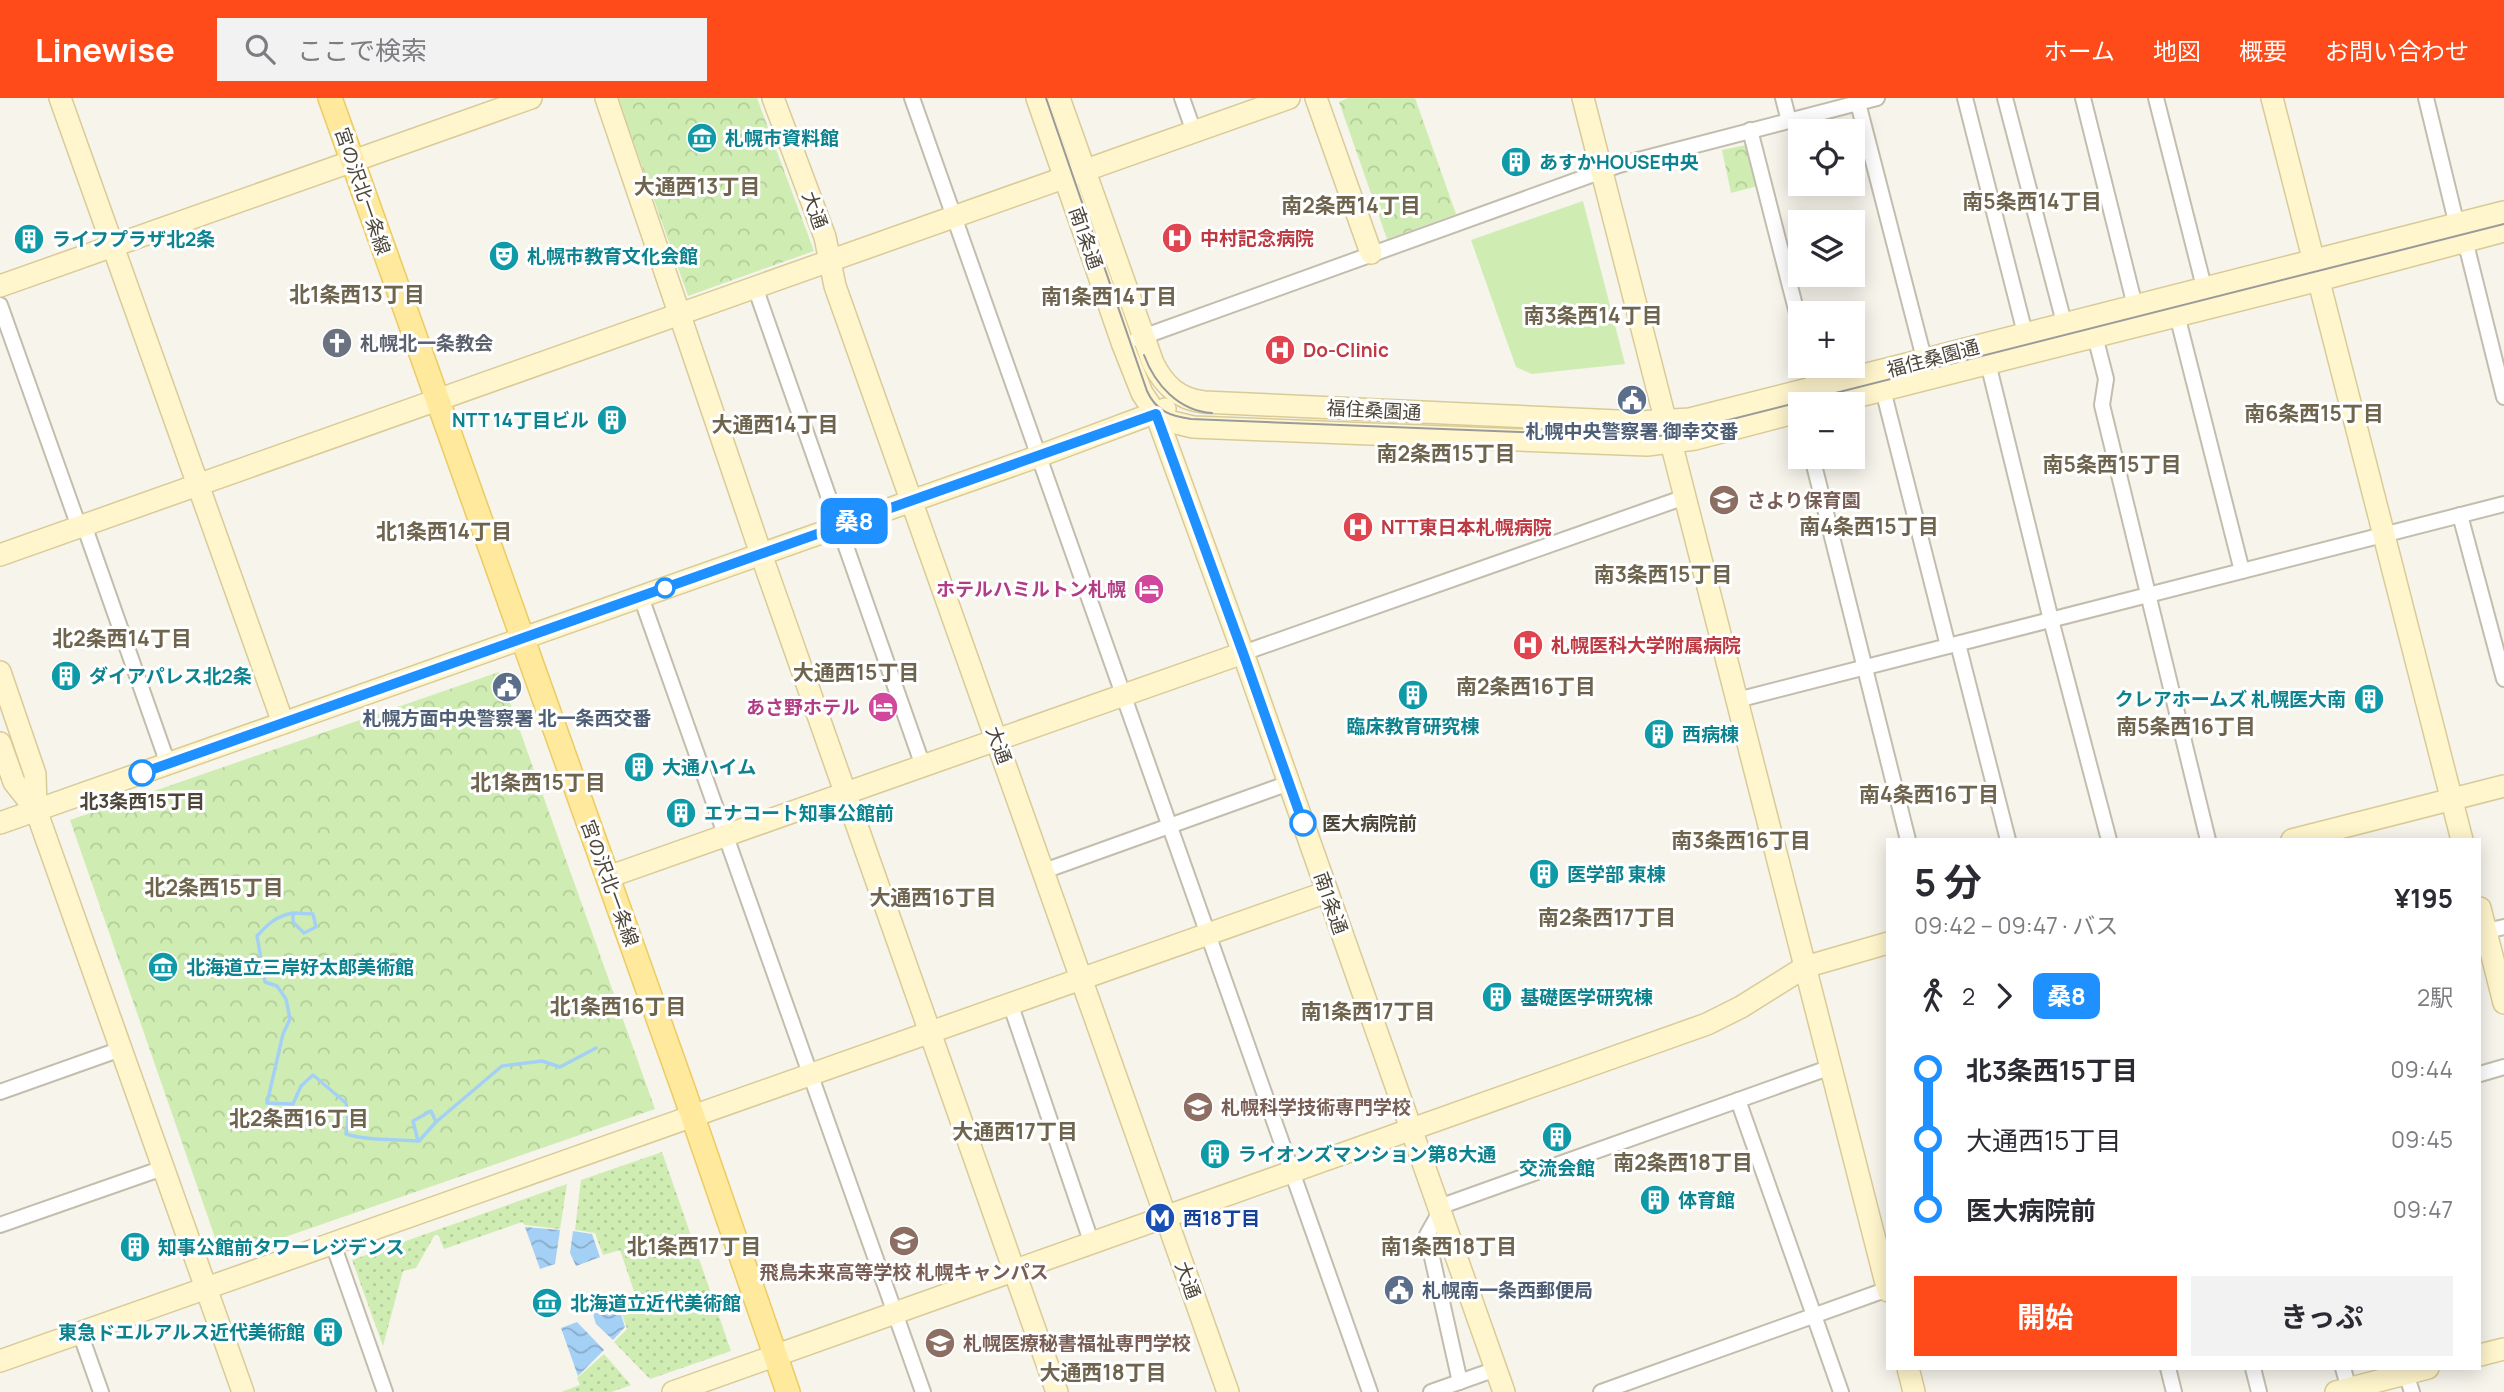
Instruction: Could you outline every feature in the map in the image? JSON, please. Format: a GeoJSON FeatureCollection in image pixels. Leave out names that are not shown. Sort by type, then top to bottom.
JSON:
{"type":"FeatureCollection","features":[{"type":"Feature","properties":{"kind":"main road","name":"宮の沢北一条線"},"geometry":{"type":"LineString","coordinates":[[330,98],[693,1116],[788,1392]]}},
{"type":"Feature","properties":{"kind":"street"},"geometry":{"type":"LineString","coordinates":[[61,98],[283,723]]}},
{"type":"Feature","properties":{"kind":"street"},"geometry":{"type":"LineString","coordinates":[[0,286],[531,98]]}},
{"type":"Feature","properties":{"kind":"street"},"geometry":{"type":"LineString","coordinates":[[606,98],[761,554],[1057,1392]]}},
{"type":"Feature","properties":{"kind":"street","name":"大通"},"geometry":{"type":"LineString","coordinates":[[774,98],[825,237],[835,287],[1228,1392]]}},
{"type":"Feature","properties":{"kind":"street"},"geometry":{"type":"LineString","coordinates":[[912,98],[1370,1392]]}},
{"type":"Feature","properties":{"kind":"street","name":"南1条通"},"geometry":{"type":"LineString","coordinates":[[1037,98],[1075,174],[1153,363],[1165,383]]}},
{"type":"Feature","properties":{"kind":"street","name":"南1条通"},"geometry":{"type":"LineString","coordinates":[[1059,98],[1075,174],[1123,345],[1142,393],[1156,414],[1243,653],[1504,1392]]}},
{"type":"Feature","properties":{"kind":"street"},"geometry":{"type":"LineString","coordinates":[[1182,98],[1194,132]]}},
{"type":"Feature","properties":{"kind":"street"},"geometry":{"type":"LineString","coordinates":[[0,555],[1289,98]]}},
{"type":"Feature","properties":{"kind":"street"},"geometry":{"type":"LineString","coordinates":[[1316,98],[1371,253]]}},
{"type":"Feature","properties":{"kind":"street"},"geometry":{"type":"LineString","coordinates":[[1583,98],[1831,1068],[1880,1227],[1886,1274]]}},
{"type":"Feature","properties":{"kind":"street"},"geometry":{"type":"LineString","coordinates":[[1783,98],[1788,119]]}},
{"type":"Feature","properties":{"kind":"street"},"geometry":{"type":"LineString","coordinates":[[1797,119],[1877,98]]}},
{"type":"Feature","properties":{"kind":"street"},"geometry":{"type":"LineString","coordinates":[[1965,98],[2027,343]]}},
{"type":"Feature","properties":{"kind":"street"},"geometry":{"type":"LineString","coordinates":[[2005,98],[2066,333]]}},
{"type":"Feature","properties":{"kind":"street"},"geometry":{"type":"LineString","coordinates":[[2083,98],[2137,316]]}},
{"type":"Feature","properties":{"kind":"street"},"geometry":{"type":"LineString","coordinates":[[2156,98],[2202,279],[2209,297]]}},
{"type":"Feature","properties":{"kind":"street"},"geometry":{"type":"LineString","coordinates":[[2272,98],[2462,838]]}},
{"type":"Feature","properties":{"kind":"street"},"geometry":{"type":"LineString","coordinates":[[2426,98],[2459,233],[2468,251],[2504,397]]}},
{"type":"Feature","properties":{"kind":"street"},"geometry":{"type":"LineString","coordinates":[[1858,103],[1927,369]]}},
{"type":"Feature","properties":{"kind":"street"},"geometry":{"type":"LineString","coordinates":[[1123,345],[1601,170],[1788,121]]}},
{"type":"Feature","properties":{"kind":"street"},"geometry":{"type":"LineString","coordinates":[[1751,130],[1794,301]]}},
{"type":"Feature","properties":{"kind":"street","name":"福住桑園通"},"geometry":{"type":"LineString","coordinates":[[1846,392],[2459,233],[2504,212]]}},
{"type":"Feature","properties":{"kind":"street","name":"福住桑園通"},"geometry":{"type":"LineString","coordinates":[[2459,233],[2504,231]]}},
{"type":"Feature","properties":{"kind":"street"},"geometry":{"type":"LineString","coordinates":[[755,288],[923,766]]}},
{"type":"Feature","properties":{"kind":"street","name":"福住桑園通"},"geometry":{"type":"LineString","coordinates":[[2066,333],[2095,336],[2137,316],[2177,315],[2209,297]]}},
{"type":"Feature","properties":{"kind":"street"},"geometry":{"type":"LineString","coordinates":[[0,305],[168,764]]}},
{"type":"Feature","properties":{"kind":"street"},"geometry":{"type":"LineString","coordinates":[[2177,315],[2242,571]]}},
{"type":"Feature","properties":{"kind":"street"},"geometry":{"type":"LineString","coordinates":[[2095,336],[2106,379],[2102,405],[2146,595],[2207,838]]}},
{"type":"Feature","properties":{"kind":"street","name":"福住桑園通"},"geometry":{"type":"LineString","coordinates":[[1865,393],[1883,390],[1927,369],[1988,363],[2027,343]]}},
{"type":"Feature","properties":{"kind":"street"},"geometry":{"type":"LineString","coordinates":[[1988,363],[2051,620],[2108,838]]}},
{"type":"Feature","properties":{"kind":"street"},"geometry":{"type":"LineString","coordinates":[[1156,414],[1165,383]]}},
{"type":"Feature","properties":{"kind":"street"},"geometry":{"type":"LineString","coordinates":[[0,823],[1156,414],[1184,398],[1165,383]]}},
{"type":"Feature","properties":{"kind":"street"},"geometry":{"type":"LineString","coordinates":[[1883,390],[2007,838]]}},
{"type":"Feature","properties":{"kind":"street","name":"福住桑園通"},"geometry":{"type":"LineString","coordinates":[[1184,398],[1204,402],[1640,422],[1690,419],[1788,404]]}},
{"type":"Feature","properties":{"kind":"street","name":"福住桑園通"},"geometry":{"type":"LineString","coordinates":[[1156,414],[1172,422],[1193,427],[1647,445],[1695,439],[1788,415]]}},
{"type":"Feature","properties":{"kind":"street"},"geometry":{"type":"LineString","coordinates":[[1815,469],[1907,838]]}},
{"type":"Feature","properties":{"kind":"street"},"geometry":{"type":"LineString","coordinates":[[608,877],[1685,496]]}},
{"type":"Feature","properties":{"kind":"street"},"geometry":{"type":"LineString","coordinates":[[1737,700],[2504,504]]}},
{"type":"Feature","properties":{"kind":"street"},"geometry":{"type":"LineString","coordinates":[[2460,515],[2504,679]]}},
{"type":"Feature","properties":{"kind":"street"},"geometry":{"type":"LineString","coordinates":[[641,597],[923,1392]]}},
{"type":"Feature","properties":{"kind":"street"},"geometry":{"type":"LineString","coordinates":[[0,672],[35,774],[36,810],[243,1392]]}},
{"type":"Feature","properties":{"kind":"street"},"geometry":{"type":"LineString","coordinates":[[0,743],[14,782],[36,810]]}},
{"type":"Feature","properties":{"kind":"street"},"geometry":{"type":"LineString","coordinates":[[1044,871],[1289,783]]}},
{"type":"Feature","properties":{"kind":"street"},"geometry":{"type":"LineString","coordinates":[[2307,838],[2504,786]]}},
{"type":"Feature","properties":{"kind":"street"},"geometry":{"type":"LineString","coordinates":[[0,1361],[1327,892]]}},
{"type":"Feature","properties":{"kind":"street"},"geometry":{"type":"LineString","coordinates":[[2481,909],[2495,929],[2504,1003]]}},
{"type":"Feature","properties":{"kind":"street"},"geometry":{"type":"LineString","coordinates":[[673,1392],[1707,1024],[1741,1007],[1805,967],[1886,944]]}},
{"type":"Feature","properties":{"kind":"street"},"geometry":{"type":"LineString","coordinates":[[1010,1003],[1092,1244]]}},
{"type":"Feature","properties":{"kind":"street"},"geometry":{"type":"LineString","coordinates":[[0,1092],[121,1049]]}},
{"type":"Feature","properties":{"kind":"street"},"geometry":{"type":"LineString","coordinates":[[2481,1073],[2504,1067]]}},
{"type":"Feature","properties":{"kind":"street"},"geometry":{"type":"LineString","coordinates":[[1453,1387],[1427,1235],[1439,1209],[1831,1068]]}},
{"type":"Feature","properties":{"kind":"street"},"geometry":{"type":"LineString","coordinates":[[1738,1100],[1841,1392]]}},
{"type":"Feature","properties":{"kind":"street"},"geometry":{"type":"LineString","coordinates":[[0,1225],[163,1168]]}},
{"type":"Feature","properties":{"kind":"street"},"geometry":{"type":"LineString","coordinates":[[332,1244],[385,1392]]}},
{"type":"Feature","properties":{"kind":"street"},"geometry":{"type":"LineString","coordinates":[[1601,1392],[1886,1291]]}},
{"type":"Feature","properties":{"kind":"street"},"geometry":{"type":"LineString","coordinates":[[80,1333],[101,1392]]}},
{"type":"Feature","properties":{"kind":"street"},"geometry":{"type":"LineString","coordinates":[[2481,1355],[2504,1349]]}},
{"type":"Feature","properties":{"kind":"street"},"geometry":{"type":"LineString","coordinates":[[1431,1392],[1453,1387],[1496,1369]]}},
{"type":"Feature","properties":{"kind":"street"},"geometry":{"type":"LineString","coordinates":[[1908,1370],[1914,1392]]}},
{"type":"Feature","properties":{"kind":"street"},"geometry":{"type":"LineString","coordinates":[[2168,1370],[2174,1392]]}},
{"type":"Feature","properties":{"kind":"street"},"geometry":{"type":"LineString","coordinates":[[2254,1370],[2259,1392]]}},
{"type":"Feature","properties":{"kind":"street"},"geometry":{"type":"LineString","coordinates":[[2343,1383],[2409,1383],[2425,1370]]}},
{"type":"Feature","properties":{"kind":"green space"},"geometry":{"type":"Polygon","coordinates":[[[618,98],[757,98],[814,251],[688,296],[618,98]]]}},
{"type":"Feature","properties":{"kind":"green space"},"geometry":{"type":"Polygon","coordinates":[[[1348,98],[1415,98],[1456,214],[1387,239],[1339,102],[1348,98]]]}},
{"type":"Feature","properties":{"kind":"green space"},"geometry":{"type":"Polygon","coordinates":[[[1746,145],[1758,186],[1731,193],[1722,150],[1746,145]]]}},
{"type":"Feature","properties":{"kind":"green space"},"geometry":{"type":"Polygon","coordinates":[[[1583,201],[1625,364],[1532,374],[1516,367],[1471,240],[1583,201]]]}},
{"type":"Feature","properties":{"kind":"green space"},"geometry":{"type":"Polygon","coordinates":[[[499,672],[655,1109],[233,1255],[219,1249],[70,820],[499,672]]]}},
{"type":"Feature","properties":{"kind":"green space"},"geometry":{"type":"Polygon","coordinates":[[[662,1152],[731,1351],[650,1379],[614,1342],[627,1329],[618,1303],[636,1297],[620,1250],[603,1255],[595,1233],[575,1230],[581,1180],[662,1152]]]}},
{"type":"Feature","properties":{"kind":"green space"},"geometry":{"type":"Polygon","coordinates":[[[567,1184],[560,1229],[525,1225],[522,1222],[444,1249],[438,1234],[434,1236],[416,1268],[403,1271],[383,1346],[352,1260],[567,1184]]]}},
{"type":"Feature","properties":{"kind":"green space"},"geometry":{"type":"Polygon","coordinates":[[[604,1354],[631,1385],[611,1392],[561,1392],[580,1385],[577,1378],[604,1354]]]}},
{"type":"Feature","properties":{"kind":"water"},"geometry":{"type":"Polygon","coordinates":[[[525,1227],[560,1230],[555,1264],[540,1269],[525,1227]]]}},
{"type":"Feature","properties":{"kind":"water"},"geometry":{"type":"Polygon","coordinates":[[[573,1231],[592,1234],[600,1257],[576,1266],[570,1253],[573,1231]]]}},
{"type":"Feature","properties":{"kind":"water"},"geometry":{"type":"Polygon","coordinates":[[[617,1302],[625,1327],[613,1340],[596,1324],[592,1311],[617,1302]]]}},
{"type":"Feature","properties":{"kind":"water"},"geometry":{"type":"Polygon","coordinates":[[[577,1322],[604,1350],[578,1376],[561,1328],[577,1322]]]}},
{"type":"Feature","properties":{"kind":"waterway"},"geometry":{"type":"LineString","coordinates":[[293,913],[313,914],[316,927],[304,933],[293,922],[293,913],[273,921],[257,936],[265,982],[277,986],[286,999],[290,1019],[283,1034],[267,1103],[293,1104],[301,1086],[313,1075],[346,1103],[346,1134],[373,1139],[419,1141],[436,1122],[502,1066],[542,1061],[560,1067],[596,1048]]}},
{"type":"Feature","properties":{"kind":"waterway"},"geometry":{"type":"LineString","coordinates":[[418,1141],[413,1121],[431,1111],[436,1122]]}},
{"type":"Feature","properties":{"kind":"tram line"},"geometry":{"type":"LineString","coordinates":[[1046,98],[1147,391],[1159,408],[1191,419],[1644,437],[1669,435],[2504,224]]}},
{"type":"Feature","properties":{"kind":"tram line"},"geometry":{"type":"LineString","coordinates":[[1144,355],[1162,386],[1179,402],[1212,413]]}},
{"type":"Feature","properties":{"kind":"bus line","name":"桑8"},"geometry":{"type":"LineString","coordinates":[[142,773],[1156,414],[1303,823]]}},
{"type":"Feature","properties":{"kind":"place","name":"札幌市資料館"},"geometry":{"type":"Point","coordinates":[702,138]}},
{"type":"Feature","properties":{"kind":"place","name":"あすかHOUSE中央"},"geometry":{"type":"Point","coordinates":[1516,162]}},
{"type":"Feature","properties":{"kind":"place","name":"中村記念病院"},"geometry":{"type":"Point","coordinates":[1177,238]}},
{"type":"Feature","properties":{"kind":"place","name":"ライフプラザ北2条"},"geometry":{"type":"Point","coordinates":[29,239]}},
{"type":"Feature","properties":{"kind":"place","name":"札幌市教育文化会館"},"geometry":{"type":"Point","coordinates":[504,256]}},
{"type":"Feature","properties":{"kind":"place","name":"札幌北一条教会"},"geometry":{"type":"Point","coordinates":[337,343]}},
{"type":"Feature","properties":{"kind":"place","name":"Do-Clinic"},"geometry":{"type":"Point","coordinates":[1280,350]}},
{"type":"Feature","properties":{"kind":"place","name":"札幌中央警察署 御幸交番"},"geometry":{"type":"Point","coordinates":[1632,400]}},
{"type":"Feature","properties":{"kind":"place","name":"NTT 14丁目ビル"},"geometry":{"type":"Point","coordinates":[612,420]}},
{"type":"Feature","properties":{"kind":"place","name":"さより保育園"},"geometry":{"type":"Point","coordinates":[1724,500]}},
{"type":"Feature","properties":{"kind":"place","name":"NTT東日本札幌病院"},"geometry":{"type":"Point","coordinates":[1358,527]}},
{"type":"Feature","properties":{"kind":"place","name":"ホテルハミルトン札幌"},"geometry":{"type":"Point","coordinates":[1149,589]}},
{"type":"Feature","properties":{"kind":"place","name":"札幌医科大学附属病院"},"geometry":{"type":"Point","coordinates":[1528,645]}},
{"type":"Feature","properties":{"kind":"place","name":"ダイアパレス北2条"},"geometry":{"type":"Point","coordinates":[66,676]}},
{"type":"Feature","properties":{"kind":"place","name":"札幌方面中央警察署 北一条西交番"},"geometry":{"type":"Point","coordinates":[507,687]}},
{"type":"Feature","properties":{"kind":"place","name":"臨床教育研究棟"},"geometry":{"type":"Point","coordinates":[1413,695]}},
{"type":"Feature","properties":{"kind":"place","name":"クレアホームズ 札幌医大南"},"geometry":{"type":"Point","coordinates":[2369,699]}},
{"type":"Feature","properties":{"kind":"place","name":"あさ野ホテル"},"geometry":{"type":"Point","coordinates":[883,707]}},
{"type":"Feature","properties":{"kind":"place","name":"西病棟"},"geometry":{"type":"Point","coordinates":[1659,734]}},
{"type":"Feature","properties":{"kind":"place","name":"大通ハイム"},"geometry":{"type":"Point","coordinates":[639,767]}},
{"type":"Feature","properties":{"kind":"place","name":"北3条西15丁目"},"geometry":{"type":"Point","coordinates":[142,773]}},
{"type":"Feature","properties":{"kind":"place","name":"エナコート知事公館前"},"geometry":{"type":"Point","coordinates":[681,813]}},
{"type":"Feature","properties":{"kind":"place","name":"医大病院前"},"geometry":{"type":"Point","coordinates":[1303,823]}},
{"type":"Feature","properties":{"kind":"place","name":"医学部 東棟"},"geometry":{"type":"Point","coordinates":[1544,874]}},
{"type":"Feature","properties":{"kind":"place","name":"北海道立三岸好太郎美術館"},"geometry":{"type":"Point","coordinates":[163,967]}},
{"type":"Feature","properties":{"kind":"place","name":"基礎医学研究棟"},"geometry":{"type":"Point","coordinates":[1497,997]}},
{"type":"Feature","properties":{"kind":"place","name":"札幌科学技術専門学校"},"geometry":{"type":"Point","coordinates":[1198,1107]}},
{"type":"Feature","properties":{"kind":"place","name":"交流会館"},"geometry":{"type":"Point","coordinates":[1557,1137]}},
{"type":"Feature","properties":{"kind":"place","name":"ライオンズマンション第8大通"},"geometry":{"type":"Point","coordinates":[1215,1154]}},
{"type":"Feature","properties":{"kind":"place","name":"体育館"},"geometry":{"type":"Point","coordinates":[1655,1200]}},
{"type":"Feature","properties":{"kind":"place","name":"西18丁目"},"geometry":{"type":"Point","coordinates":[1160,1218]}},
{"type":"Feature","properties":{"kind":"place","name":"飛鳥未来高等学校 札幌キャンパス"},"geometry":{"type":"Point","coordinates":[904,1241]}},
{"type":"Feature","properties":{"kind":"place","name":"知事公館前タワーレジデンス"},"geometry":{"type":"Point","coordinates":[135,1247]}},
{"type":"Feature","properties":{"kind":"place","name":"札幌南一条西郵便局"},"geometry":{"type":"Point","coordinates":[1399,1290]}},
{"type":"Feature","properties":{"kind":"place","name":"北海道立近代美術館"},"geometry":{"type":"Point","coordinates":[547,1303]}},
{"type":"Feature","properties":{"kind":"place","name":"東急ドエルアルス近代美術館"},"geometry":{"type":"Point","coordinates":[328,1332]}},
{"type":"Feature","properties":{"kind":"place","name":"札幌医療秘書福祉専門学校"},"geometry":{"type":"Point","coordinates":[940,1343]}},
{"type":"Feature","properties":{"kind":"district","name":"大通西13丁目"},"geometry":{"type":"Point","coordinates":[697,186]}},
{"type":"Feature","properties":{"kind":"district","name":"南5条西14丁目"},"geometry":{"type":"Point","coordinates":[2032,201]}},
{"type":"Feature","properties":{"kind":"district","name":"南2条西14丁目"},"geometry":{"type":"Point","coordinates":[1351,205]}},
{"type":"Feature","properties":{"kind":"district","name":"北1条西13丁目"},"geometry":{"type":"Point","coordinates":[357,294]}},
{"type":"Feature","properties":{"kind":"district","name":"南1条西14丁目"},"geometry":{"type":"Point","coordinates":[1109,296]}},
{"type":"Feature","properties":{"kind":"district","name":"南3条西14丁目"},"geometry":{"type":"Point","coordinates":[1593,315]}},
{"type":"Feature","properties":{"kind":"district","name":"南6条西15丁目"},"geometry":{"type":"Point","coordinates":[2314,413]}},
{"type":"Feature","properties":{"kind":"district","name":"大通西14丁目"},"geometry":{"type":"Point","coordinates":[775,424]}},
{"type":"Feature","properties":{"kind":"district","name":"南2条西15丁目"},"geometry":{"type":"Point","coordinates":[1446,453]}},
{"type":"Feature","properties":{"kind":"district","name":"南5条西15丁目"},"geometry":{"type":"Point","coordinates":[2112,464]}},
{"type":"Feature","properties":{"kind":"district","name":"南4条西15丁目"},"geometry":{"type":"Point","coordinates":[1869,526]}},
{"type":"Feature","properties":{"kind":"district","name":"北1条西14丁目"},"geometry":{"type":"Point","coordinates":[444,531]}},
{"type":"Feature","properties":{"kind":"district","name":"南3条西15丁目"},"geometry":{"type":"Point","coordinates":[1663,574]}},
{"type":"Feature","properties":{"kind":"district","name":"北2条西14丁目"},"geometry":{"type":"Point","coordinates":[122,638]}},
{"type":"Feature","properties":{"kind":"district","name":"大通西15丁目"},"geometry":{"type":"Point","coordinates":[856,672]}},
{"type":"Feature","properties":{"kind":"district","name":"南2条西16丁目"},"geometry":{"type":"Point","coordinates":[1526,686]}},
{"type":"Feature","properties":{"kind":"district","name":"南5条西16丁目"},"geometry":{"type":"Point","coordinates":[2186,726]}},
{"type":"Feature","properties":{"kind":"district","name":"北1条西15丁目"},"geometry":{"type":"Point","coordinates":[538,782]}},
{"type":"Feature","properties":{"kind":"district","name":"南4条西16丁目"},"geometry":{"type":"Point","coordinates":[1929,794]}},
{"type":"Feature","properties":{"kind":"district","name":"南3条西16丁目"},"geometry":{"type":"Point","coordinates":[1741,840]}},
{"type":"Feature","properties":{"kind":"district","name":"北2条西15丁目"},"geometry":{"type":"Point","coordinates":[214,887]}},
{"type":"Feature","properties":{"kind":"district","name":"大通西16丁目"},"geometry":{"type":"Point","coordinates":[933,897]}},
{"type":"Feature","properties":{"kind":"district","name":"南2条西17丁目"},"geometry":{"type":"Point","coordinates":[1607,917]}},
{"type":"Feature","properties":{"kind":"district","name":"北1条西16丁目"},"geometry":{"type":"Point","coordinates":[618,1006]}},
{"type":"Feature","properties":{"kind":"district","name":"南1条西17丁目"},"geometry":{"type":"Point","coordinates":[1368,1011]}},
{"type":"Feature","properties":{"kind":"district","name":"北2条西16丁目"},"geometry":{"type":"Point","coordinates":[299,1118]}},
{"type":"Feature","properties":{"kind":"district","name":"大通西17丁目"},"geometry":{"type":"Point","coordinates":[1015,1131]}},
{"type":"Feature","properties":{"kind":"district","name":"南2条西18丁目"},"geometry":{"type":"Point","coordinates":[1683,1162]}},
{"type":"Feature","properties":{"kind":"district","name":"北1条西17丁目"},"geometry":{"type":"Point","coordinates":[694,1246]}},
{"type":"Feature","properties":{"kind":"district","name":"南1条西18丁目"},"geometry":{"type":"Point","coordinates":[1449,1246]}},
{"type":"Feature","properties":{"kind":"district","name":"大通西18丁目"},"geometry":{"type":"Point","coordinates":[1103,1372]}}]}
